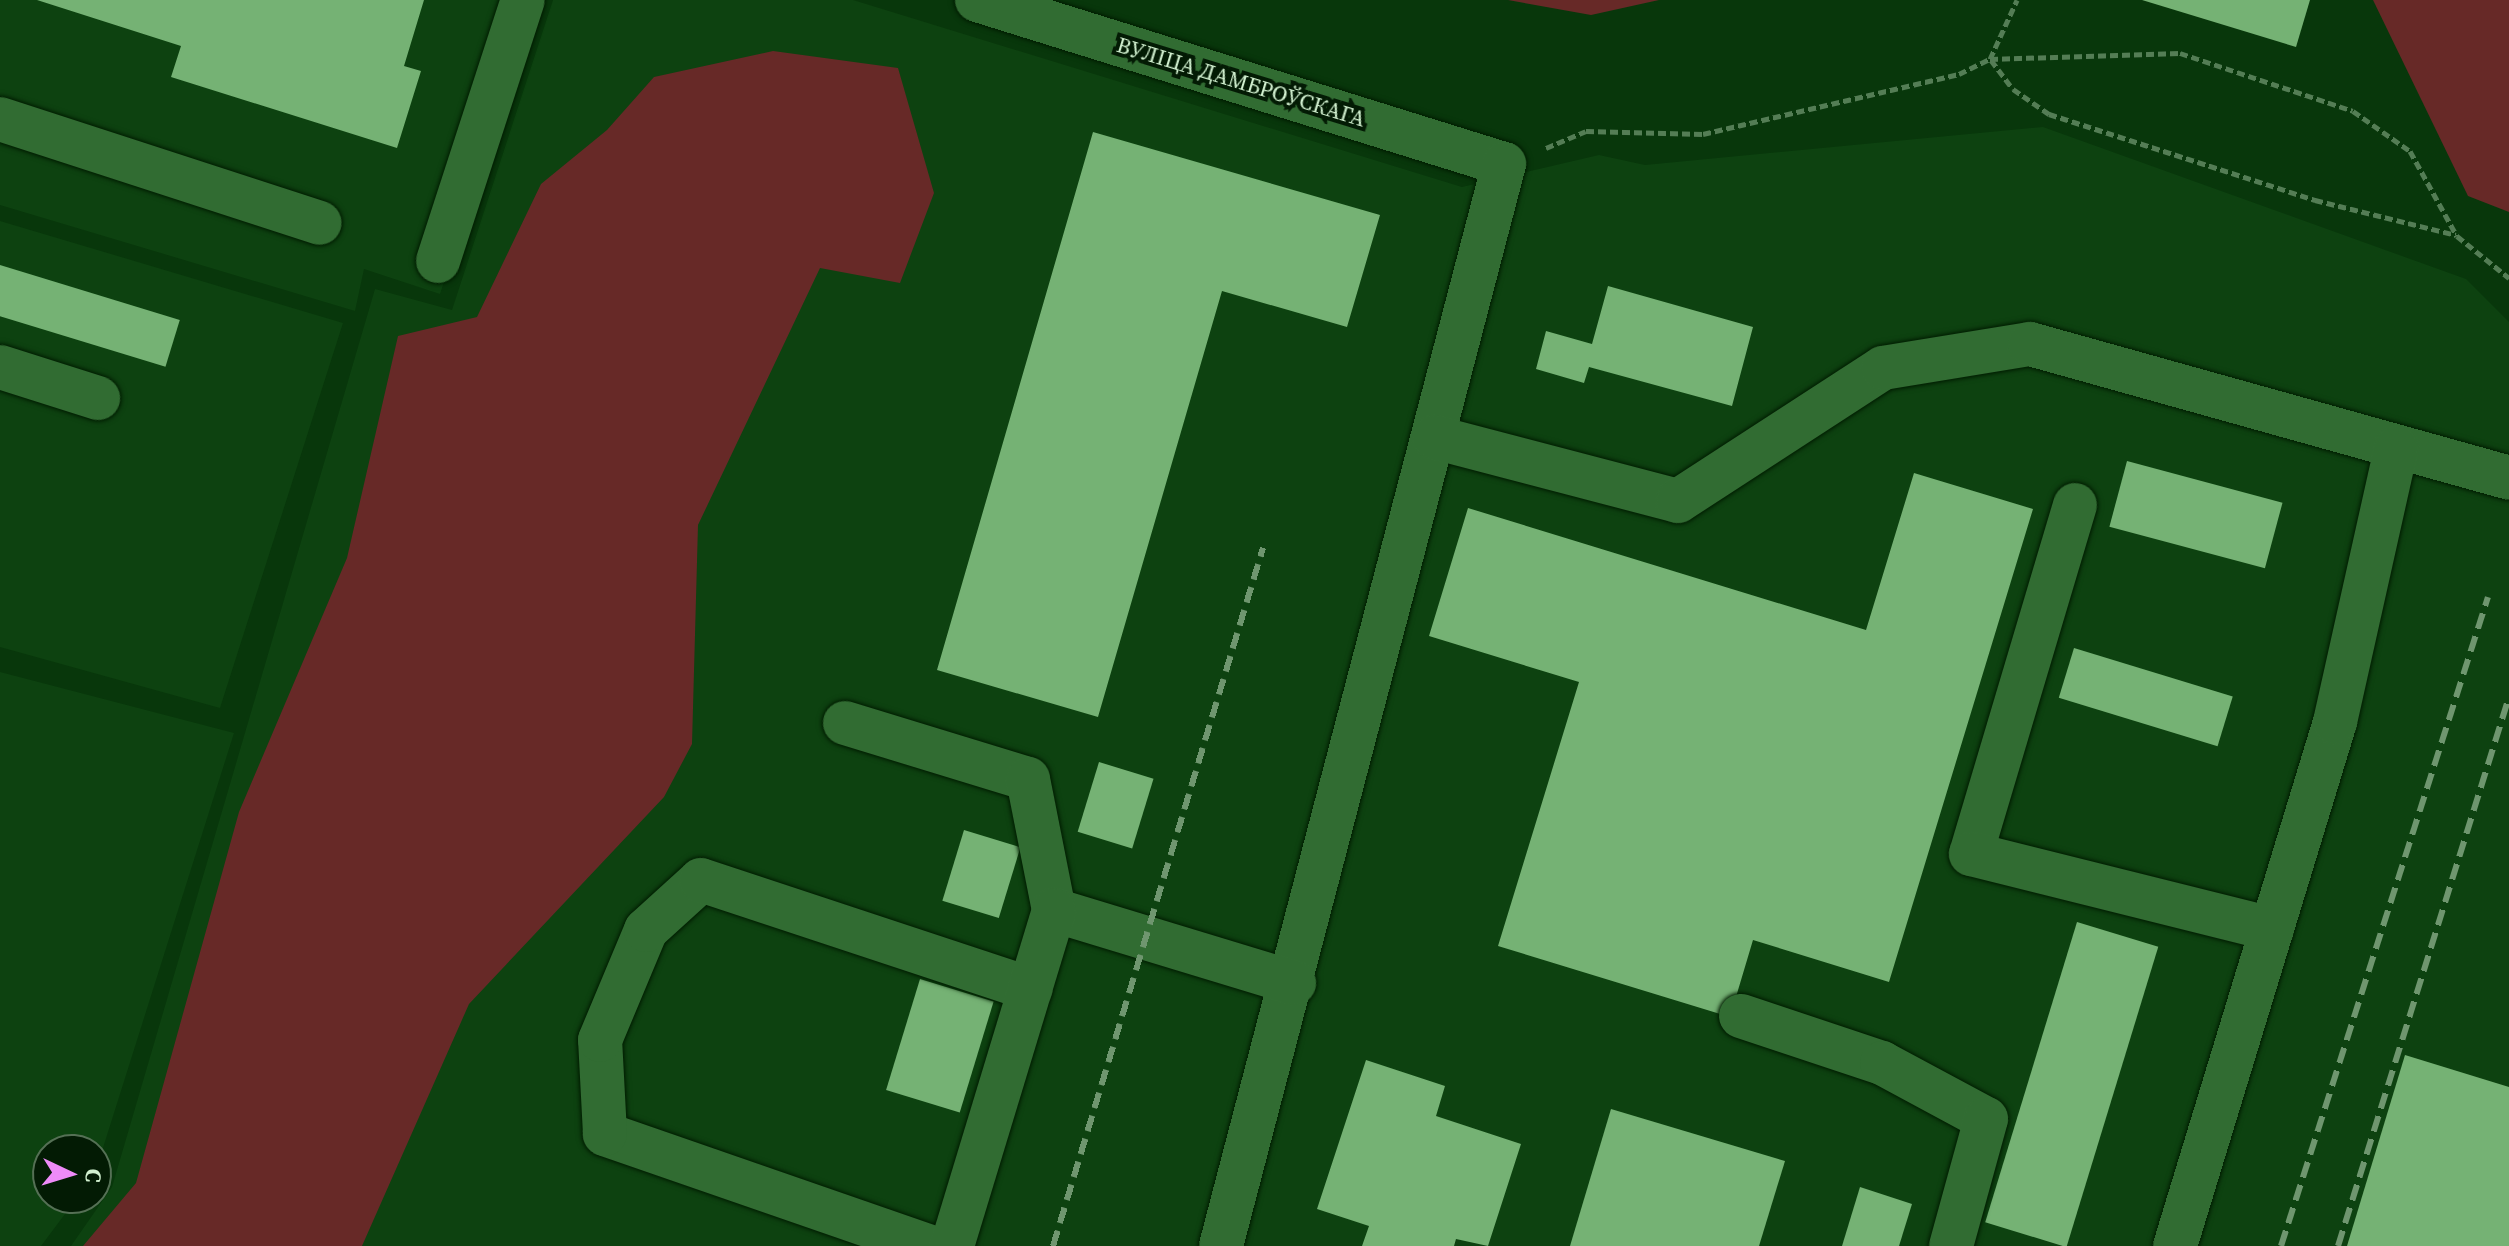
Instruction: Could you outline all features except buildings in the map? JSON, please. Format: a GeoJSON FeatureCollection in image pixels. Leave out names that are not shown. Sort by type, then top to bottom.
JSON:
{"type":"FeatureCollection","features":[{"type":"Feature","properties":{"kind":"street"},"geometry":{"type":"LineString","coordinates":[[438,261],[523,0]]}},
{"type":"Feature","properties":{"kind":"street","name":"ВУЛІЦА ДАМБРОЎСКАГА"},"geometry":{"type":"LineString","coordinates":[[977,0],[1035,9],[1504,164]]}},
{"type":"Feature","properties":{"kind":"street"},"geometry":{"type":"LineString","coordinates":[[0,119],[320,223]]}},
{"type":"Feature","properties":{"kind":"street"},"geometry":{"type":"LineString","coordinates":[[1221,1246],[1294,983],[1504,164]]}},
{"type":"Feature","properties":{"kind":"street"},"geometry":{"type":"LineString","coordinates":[[1434,437],[1678,501],[1883,368],[2030,344],[2509,478]]}},
{"type":"Feature","properties":{"kind":"street"},"geometry":{"type":"LineString","coordinates":[[0,367],[98,398]]}},
{"type":"Feature","properties":{"kind":"street"},"geometry":{"type":"LineString","coordinates":[[2175,1246],[2335,722],[2396,448]]}},
{"type":"Feature","properties":{"kind":"street"},"geometry":{"type":"LineString","coordinates":[[2075,505],[1971,854],[2272,929]]}},
{"type":"Feature","properties":{"kind":"street"},"geometry":{"type":"LineString","coordinates":[[845,723],[1028,779],[1054,910],[952,1246]]}},
{"type":"Feature","properties":{"kind":"street"},"geometry":{"type":"LineString","coordinates":[[928,1246],[605,1134],[600,1040],[646,930],[701,880],[1030,989]]}},
{"type":"Feature","properties":{"kind":"street"},"geometry":{"type":"LineString","coordinates":[[1054,910],[1294,983]]}},
{"type":"Feature","properties":{"kind":"street"},"geometry":{"type":"LineString","coordinates":[[1741,1016],[1882,1063],[1986,1119],[1951,1246]]}},
{"type":"Feature","properties":{"kind":"path"},"geometry":{"type":"LineString","coordinates":[[1990,59],[2017,0]]}},
{"type":"Feature","properties":{"kind":"path"},"geometry":{"type":"LineString","coordinates":[[1504,164],[1586,131],[1703,134],[1959,74],[1990,59],[2180,53],[2254,73],[2353,111],[2410,151],[2457,236],[2509,278]]}},
{"type":"Feature","properties":{"kind":"path"},"geometry":{"type":"LineString","coordinates":[[1990,59],[2013,89],[2049,114],[2315,200],[2457,236]]}},
{"type":"Feature","properties":{"kind":"shaded area"},"geometry":{"type":"Polygon","coordinates":[[[0,0],[538,0],[440,294],[364,269],[355,311],[0,205],[0,0]]]}},
{"type":"Feature","properties":{"kind":"shaded area"},"geometry":{"type":"Polygon","coordinates":[[[553,0],[853,0],[1462,187],[1599,155],[1645,165],[2043,127],[2466,279],[2509,322],[2509,1246],[71,1246],[93,1214],[112,1214],[112,1187],[375,289],[452,310],[553,0]]]}},
{"type":"Feature","properties":{"kind":"shaded area"},"geometry":{"type":"Polygon","coordinates":[[[1508,0],[1659,0],[1591,15],[1508,0]]]}},
{"type":"Feature","properties":{"kind":"shaded area"},"geometry":{"type":"Polygon","coordinates":[[[2373,0],[2509,0],[2509,212],[2468,196],[2373,0]]]}},
{"type":"Feature","properties":{"kind":"shaded area"},"geometry":{"type":"Polygon","coordinates":[[[773,51],[898,68],[934,193],[900,283],[820,268],[698,525],[692,744],[664,797],[469,1004],[362,1246],[83,1246],[136,1183],[239,812],[347,558],[398,336],[477,317],[541,184],[607,130],[654,77],[773,51]]]}},
{"type":"Feature","properties":{"kind":"shaded area"},"geometry":{"type":"Polygon","coordinates":[[[0,221],[343,323],[220,708],[0,647],[0,221]]]}},
{"type":"Feature","properties":{"kind":"shaded area"},"geometry":{"type":"Polygon","coordinates":[[[0,672],[234,733],[107,1134],[32,1134],[32,1214],[65,1214],[41,1246],[0,1246],[0,672]]]}},
{"type":"Feature","properties":{"kind":"railway"},"geometry":{"type":"LineString","coordinates":[[1053,1246],[1263,548]]}},
{"type":"Feature","properties":{"kind":"railway"},"geometry":{"type":"LineString","coordinates":[[2281,1246],[2488,597]]}},
{"type":"Feature","properties":{"kind":"railway"},"geometry":{"type":"LineString","coordinates":[[2338,1246],[2509,697]]}}]}
